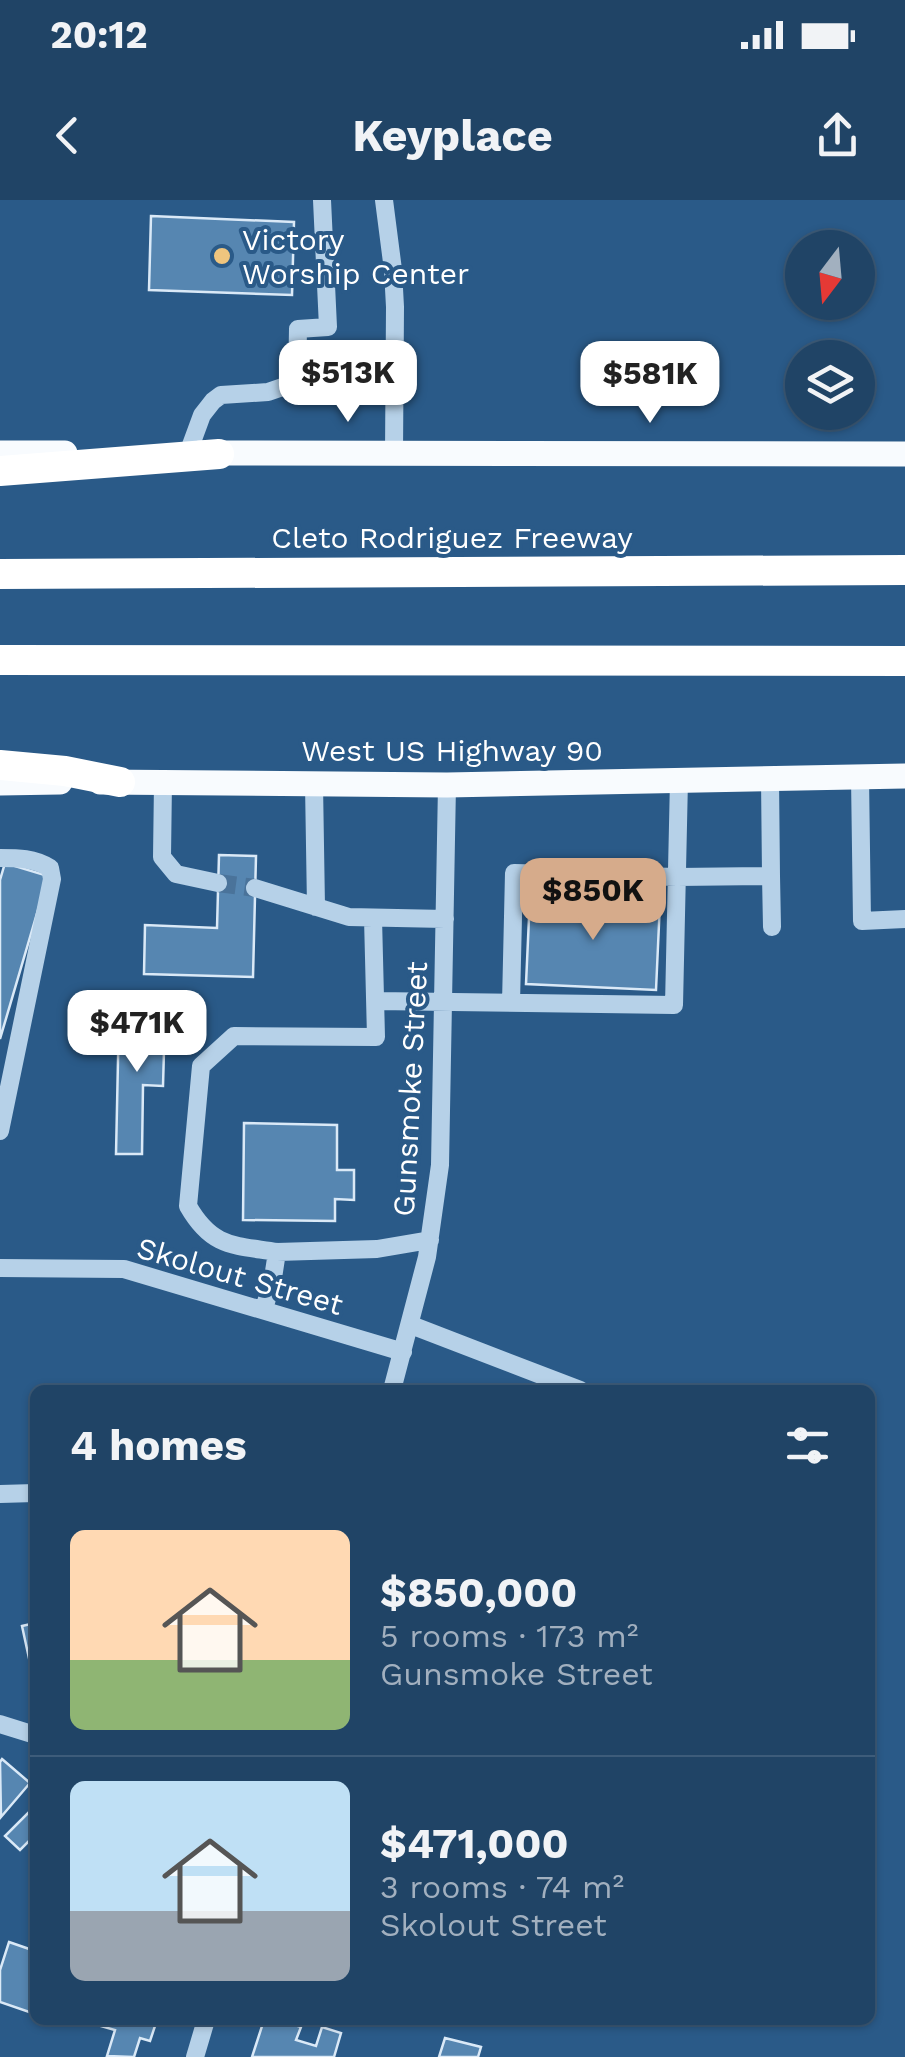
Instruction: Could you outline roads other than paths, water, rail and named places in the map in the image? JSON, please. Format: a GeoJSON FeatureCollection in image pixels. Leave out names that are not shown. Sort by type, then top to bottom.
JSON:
{"type":"FeatureCollection","features":[{"type":"Feature","properties":{"kind":"highway"},"geometry":{"type":"LineString","coordinates":[[0,472],[218,454]]}},
{"type":"Feature","properties":{"kind":"highway","name":"Cleto Rodriguez Freeway"},"geometry":{"type":"LineString","coordinates":[[0,574],[905,570]]}},
{"type":"Feature","properties":{"kind":"highway"},"geometry":{"type":"LineString","coordinates":[[0,660],[905,661]]}},
{"type":"Feature","properties":{"kind":"highway"},"geometry":{"type":"LineString","coordinates":[[0,764],[65,770],[120,782]]}},
{"type":"Feature","properties":{"kind":"main road"},"geometry":{"type":"LineString","coordinates":[[0,453],[905,454]]}},
{"type":"Feature","properties":{"kind":"main road","name":"West US Highway 90"},"geometry":{"type":"LineString","coordinates":[[0,783],[447,785],[905,776]]}},
{"type":"Feature","properties":{"kind":"street"},"geometry":{"type":"LineString","coordinates":[[188,454],[202,415],[213,401],[221,396],[268,392],[297,382],[298,329],[328,326],[322,200]]}},
{"type":"Feature","properties":{"kind":"street"},"geometry":{"type":"LineString","coordinates":[[384,200],[395,307],[394,453]]}},
{"type":"Feature","properties":{"kind":"street"},"geometry":{"type":"LineString","coordinates":[[860,777],[862,921],[905,919]]}},
{"type":"Feature","properties":{"kind":"street"},"geometry":{"type":"LineString","coordinates":[[770,779],[772,927]]}},
{"type":"Feature","properties":{"kind":"street"},"geometry":{"type":"LineString","coordinates":[[376,1002],[674,1005],[678,780]]}},
{"type":"Feature","properties":{"kind":"street"},"geometry":{"type":"LineString","coordinates":[[163,782],[162,856],[176,874],[218,883]]}},
{"type":"Feature","properties":{"kind":"street"},"geometry":{"type":"LineString","coordinates":[[314,784],[316,907]]}},
{"type":"Feature","properties":{"kind":"street","name":"Gunsmoke Street"},"geometry":{"type":"LineString","coordinates":[[393,1385],[430,1240],[440,1165],[447,785]]}},
{"type":"Feature","properties":{"kind":"street"},"geometry":{"type":"LineString","coordinates":[[0,858],[41,862],[50,868],[52,879],[0,1132]]}},
{"type":"Feature","properties":{"kind":"street"},"geometry":{"type":"LineString","coordinates":[[511,1003],[514,873],[771,876]]}},
{"type":"Feature","properties":{"kind":"street"},"geometry":{"type":"LineString","coordinates":[[255,888],[349,917],[445,918]]}},
{"type":"Feature","properties":{"kind":"street"},"geometry":{"type":"LineString","coordinates":[[373,918],[376,1037],[234,1036],[200,1066],[188,1206],[197,1221],[222,1243],[278,1252],[376,1248],[430,1240]]}},
{"type":"Feature","properties":{"kind":"street"},"geometry":{"type":"LineString","coordinates":[[264,1310],[278,1252]]}},
{"type":"Feature","properties":{"kind":"street","name":"Skolout Street"},"geometry":{"type":"LineString","coordinates":[[0,1268],[124,1269],[403,1352]]}},
{"type":"Feature","properties":{"kind":"street"},"geometry":{"type":"LineString","coordinates":[[411,1325],[567,1385]]}},
{"type":"Feature","properties":{"kind":"street"},"geometry":{"type":"LineString","coordinates":[[0,1494],[30,1493]]}},
{"type":"Feature","properties":{"kind":"street"},"geometry":{"type":"LineString","coordinates":[[0,1724],[30,1733]]}},
{"type":"Feature","properties":{"kind":"street"},"geometry":{"type":"LineString","coordinates":[[195,2057],[205,2025]]}},
{"type":"Feature","properties":{"kind":"tunnel"},"geometry":{"type":"LineString","coordinates":[[218,883],[255,888]]}},
{"type":"Feature","properties":{"kind":"place","name":"Victory Worship Center"},"geometry":{"type":"Point","coordinates":[222,256]}}]}
